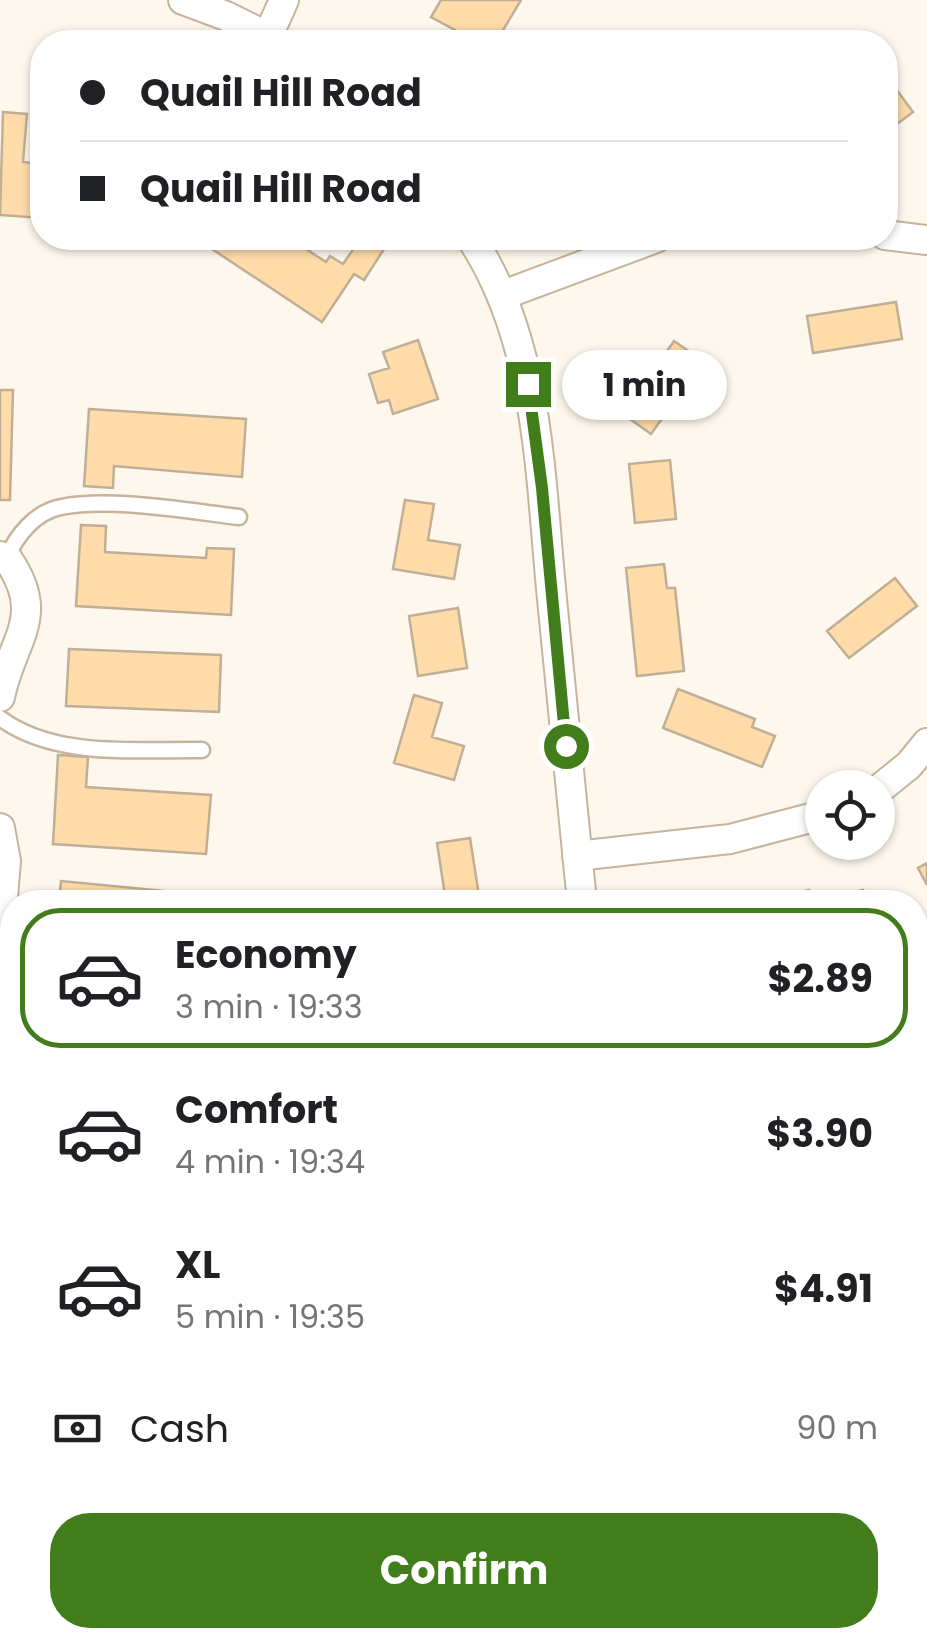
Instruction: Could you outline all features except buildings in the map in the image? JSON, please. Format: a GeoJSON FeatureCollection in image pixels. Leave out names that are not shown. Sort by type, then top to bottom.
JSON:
{"type":"FeatureCollection","features":[{"type":"Feature","properties":{"kind":"street"},"geometry":{"type":"LineString","coordinates":[[183,0],[253,30]]}},
{"type":"Feature","properties":{"kind":"street"},"geometry":{"type":"LineString","coordinates":[[276,30],[284,0]]}},
{"type":"Feature","properties":{"kind":"street"},"geometry":{"type":"LineString","coordinates":[[898,237],[927,240]]}},
{"type":"Feature","properties":{"kind":"street"},"geometry":{"type":"LineString","coordinates":[[479,250],[503,295],[528,384],[542,488],[581,890]]}},
{"type":"Feature","properties":{"kind":"street"},"geometry":{"type":"LineString","coordinates":[[503,295],[624,250]]}},
{"type":"Feature","properties":{"kind":"street"},"geometry":{"type":"LineString","coordinates":[[0,697],[6,667],[29,607],[20,581],[3,557]]}},
{"type":"Feature","properties":{"kind":"street"},"geometry":{"type":"LineString","coordinates":[[895,776],[927,743]]}},
{"type":"Feature","properties":{"kind":"street"},"geometry":{"type":"LineString","coordinates":[[577,856],[730,839],[805,819]]}},
{"type":"Feature","properties":{"kind":"street"},"geometry":{"type":"LineString","coordinates":[[0,828],[6,861],[4,890]]}},
{"type":"Feature","properties":{"kind":"lane"},"geometry":{"type":"LineString","coordinates":[[3,557],[22,531],[59,507],[134,505],[239,517]]}},
{"type":"Feature","properties":{"kind":"lane"},"geometry":{"type":"LineString","coordinates":[[0,718],[58,743],[108,750],[202,750]]}},
{"type":"Feature","properties":{"kind":"route"},"geometry":{"type":"LineString","coordinates":[[528,384],[542,488],[566,746]]}}]}
